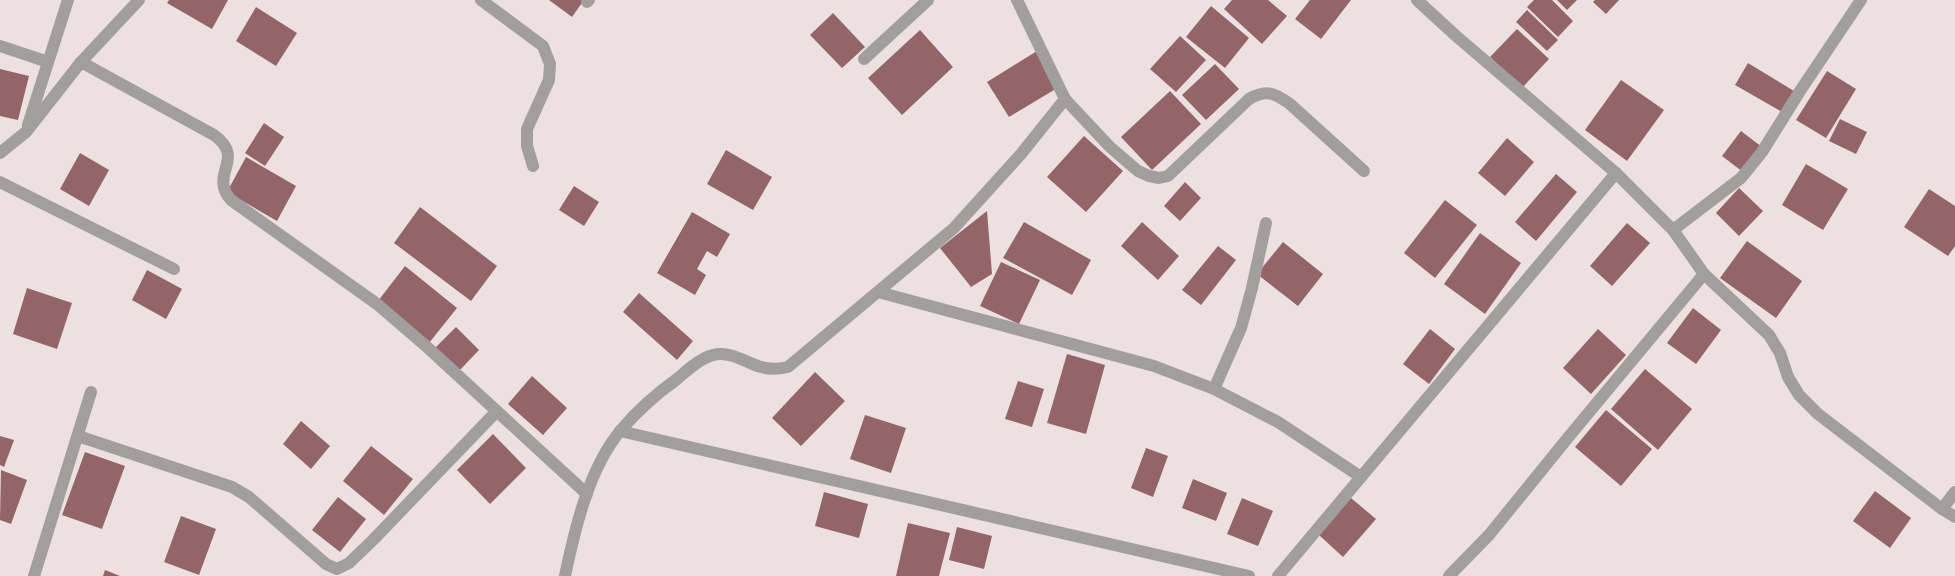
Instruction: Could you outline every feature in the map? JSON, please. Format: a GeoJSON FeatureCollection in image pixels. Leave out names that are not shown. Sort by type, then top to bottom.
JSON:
{"type":"FeatureCollection","features":[{"type":"Feature","properties":{"kind":"street"},"geometry":{"type":"LineString","coordinates":[[26,132],[68,0]]}},
{"type":"Feature","properties":{"kind":"street"},"geometry":{"type":"LineString","coordinates":[[0,153],[26,132],[81,62],[139,0]]}},
{"type":"Feature","properties":{"kind":"street"},"geometry":{"type":"LineString","coordinates":[[481,0],[543,46],[550,64],[549,80],[527,129],[527,146],[533,166]]}},
{"type":"Feature","properties":{"kind":"street"},"geometry":{"type":"LineString","coordinates":[[864,59],[928,0]]}},
{"type":"Feature","properties":{"kind":"street"},"geometry":{"type":"LineString","coordinates":[[1017,0],[1065,99],[1110,147],[1138,171],[1149,176],[1159,178],[1168,176],[1249,99],[1258,94],[1268,93],[1278,95],[1290,104],[1364,171]]}},
{"type":"Feature","properties":{"kind":"street"},"geometry":{"type":"LineString","coordinates":[[1417,0],[1455,35],[1616,173],[1673,230],[1704,274],[1769,335],[1780,353],[1791,383],[1818,414],[1942,509],[1955,517]]}},
{"type":"Feature","properties":{"kind":"street"},"geometry":{"type":"LineString","coordinates":[[1673,230],[1741,178],[1762,152],[1800,91],[1861,0]]}},
{"type":"Feature","properties":{"kind":"street"},"geometry":{"type":"LineString","coordinates":[[0,46],[48,62]]}},
{"type":"Feature","properties":{"kind":"street"},"geometry":{"type":"LineString","coordinates":[[81,62],[214,135],[224,143],[228,150],[228,159],[222,184],[224,193],[231,200],[377,304],[587,494]]}},
{"type":"Feature","properties":{"kind":"street"},"geometry":{"type":"LineString","coordinates":[[565,576],[587,494],[603,458],[620,431],[649,400],[702,359],[718,354],[741,358],[760,367],[774,369],[788,367],[954,228],[1021,154],[1065,99]]}},
{"type":"Feature","properties":{"kind":"street"},"geometry":{"type":"LineString","coordinates":[[1278,576],[1616,173]]}},
{"type":"Feature","properties":{"kind":"street"},"geometry":{"type":"LineString","coordinates":[[0,182],[174,268]]}},
{"type":"Feature","properties":{"kind":"street"},"geometry":{"type":"LineString","coordinates":[[1214,389],[1241,328],[1252,288],[1266,223]]}},
{"type":"Feature","properties":{"kind":"street"},"geometry":{"type":"LineString","coordinates":[[1449,576],[1489,535],[1704,274]]}},
{"type":"Feature","properties":{"kind":"street"},"geometry":{"type":"LineString","coordinates":[[878,292],[1154,366],[1214,389],[1278,422],[1361,477]]}},
{"type":"Feature","properties":{"kind":"street"},"geometry":{"type":"LineString","coordinates":[[34,576],[91,392]]}},
{"type":"Feature","properties":{"kind":"street"},"geometry":{"type":"LineString","coordinates":[[78,436],[232,487],[249,497],[326,564],[337,569],[349,563],[373,540],[497,411]]}},
{"type":"Feature","properties":{"kind":"street"},"geometry":{"type":"LineString","coordinates":[[620,431],[765,466],[920,500],[1012,523],[1249,576]]}},
{"type":"Feature","properties":{"kind":"street"},"geometry":{"type":"LineString","coordinates":[[1942,509],[1955,492]]}},
{"type":"Feature","properties":{"kind":"building"},"geometry":{"type":"Polygon","coordinates":[[[169,0],[228,0],[212,29],[167,3],[169,0]]]}},
{"type":"Feature","properties":{"kind":"building"},"geometry":{"type":"Polygon","coordinates":[[[549,0],[584,0],[572,17],[549,0]]]}},
{"type":"Feature","properties":{"kind":"building"},"geometry":{"type":"Polygon","coordinates":[[[1232,0],[1268,0],[1287,16],[1262,44],[1224,9],[1232,0]]]}},
{"type":"Feature","properties":{"kind":"building"},"geometry":{"type":"Polygon","coordinates":[[[1310,0],[1351,0],[1321,39],[1295,19],[1310,0]]]}},
{"type":"Feature","properties":{"kind":"building"},"geometry":{"type":"Polygon","coordinates":[[[1534,0],[1552,0],[1573,21],[1558,37],[1527,7],[1534,0]]]}},
{"type":"Feature","properties":{"kind":"building"},"geometry":{"type":"Polygon","coordinates":[[[1557,0],[1577,0],[1567,10],[1557,0]]]}},
{"type":"Feature","properties":{"kind":"building"},"geometry":{"type":"Polygon","coordinates":[[[1595,0],[1619,0],[1606,14],[1593,2],[1595,0]]]}},
{"type":"Feature","properties":{"kind":"building"},"geometry":{"type":"Polygon","coordinates":[[[1211,6],[1249,38],[1225,68],[1186,37],[1211,6]]]}},
{"type":"Feature","properties":{"kind":"building"},"geometry":{"type":"Polygon","coordinates":[[[256,7],[297,33],[276,66],[236,41],[256,7]]]}},
{"type":"Feature","properties":{"kind":"building"},"geometry":{"type":"Polygon","coordinates":[[[1527,10],[1558,40],[1547,51],[1516,22],[1527,10]]]}},
{"type":"Feature","properties":{"kind":"building"},"geometry":{"type":"Polygon","coordinates":[[[833,13],[865,47],[842,68],[810,35],[833,13]]]}},
{"type":"Feature","properties":{"kind":"building"},"geometry":{"type":"Polygon","coordinates":[[[1517,29],[1549,59],[1522,88],[1490,57],[1517,29]]]}},
{"type":"Feature","properties":{"kind":"building"},"geometry":{"type":"Polygon","coordinates":[[[920,30],[953,67],[902,115],[868,78],[920,30]]]}},
{"type":"Feature","properties":{"kind":"building"},"geometry":{"type":"Polygon","coordinates":[[[1180,36],[1206,60],[1176,92],[1150,69],[1180,36]]]}},
{"type":"Feature","properties":{"kind":"building"},"geometry":{"type":"Polygon","coordinates":[[[1037,51],[1059,87],[1009,117],[987,82],[1037,51]]]}},
{"type":"Feature","properties":{"kind":"building"},"geometry":{"type":"Polygon","coordinates":[[[1748,63],[1794,91],[1782,112],[1735,85],[1748,63]]]}},
{"type":"Feature","properties":{"kind":"building"},"geometry":{"type":"Polygon","coordinates":[[[1215,64],[1239,89],[1206,120],[1182,95],[1215,64]]]}},
{"type":"Feature","properties":{"kind":"building"},"geometry":{"type":"Polygon","coordinates":[[[0,69],[29,76],[18,120],[0,116],[0,69]]]}},
{"type":"Feature","properties":{"kind":"building"},"geometry":{"type":"Polygon","coordinates":[[[1827,71],[1856,89],[1826,138],[1796,120],[1827,71]]]}},
{"type":"Feature","properties":{"kind":"building"},"geometry":{"type":"Polygon","coordinates":[[[1621,80],[1664,110],[1627,161],[1585,130],[1621,80]]]}},
{"type":"Feature","properties":{"kind":"building"},"geometry":{"type":"Polygon","coordinates":[[[1170,91],[1201,124],[1152,170],[1121,137],[1170,91]]]}},
{"type":"Feature","properties":{"kind":"building"},"geometry":{"type":"Polygon","coordinates":[[[1840,119],[1867,132],[1856,154],[1829,141],[1840,119]]]}},
{"type":"Feature","properties":{"kind":"building"},"geometry":{"type":"Polygon","coordinates":[[[264,123],[284,137],[265,166],[245,153],[264,123]]]}},
{"type":"Feature","properties":{"kind":"building"},"geometry":{"type":"Polygon","coordinates":[[[1741,131],[1762,147],[1743,172],[1722,156],[1741,131]]]}},
{"type":"Feature","properties":{"kind":"building"},"geometry":{"type":"Polygon","coordinates":[[[1084,136],[1123,171],[1086,212],[1047,177],[1084,136]]]}},
{"type":"Feature","properties":{"kind":"building"},"geometry":{"type":"Polygon","coordinates":[[[1507,138],[1534,162],[1505,196],[1478,173],[1507,138]]]}},
{"type":"Feature","properties":{"kind":"building"},"geometry":{"type":"Polygon","coordinates":[[[726,150],[772,177],[753,210],[707,184],[726,150]]]}},
{"type":"Feature","properties":{"kind":"building"},"geometry":{"type":"Polygon","coordinates":[[[80,153],[109,170],[89,206],[60,189],[80,153]]]}},
{"type":"Feature","properties":{"kind":"building"},"geometry":{"type":"Polygon","coordinates":[[[246,157],[296,186],[277,221],[227,192],[246,157]]]}},
{"type":"Feature","properties":{"kind":"building"},"geometry":{"type":"Polygon","coordinates":[[[1806,164],[1848,189],[1823,230],[1782,205],[1806,164]]]}},
{"type":"Feature","properties":{"kind":"building"},"geometry":{"type":"Polygon","coordinates":[[[1556,174],[1577,192],[1536,241],[1515,222],[1556,174]]]}},
{"type":"Feature","properties":{"kind":"building"},"geometry":{"type":"Polygon","coordinates":[[[1185,182],[1201,198],[1180,221],[1164,206],[1185,182]]]}},
{"type":"Feature","properties":{"kind":"building"},"geometry":{"type":"Polygon","coordinates":[[[574,186],[599,202],[584,226],[559,210],[574,186]]]}},
{"type":"Feature","properties":{"kind":"building"},"geometry":{"type":"Polygon","coordinates":[[[1739,188],[1763,211],[1739,236],[1716,213],[1739,188]]]}},
{"type":"Feature","properties":{"kind":"building"},"geometry":{"type":"Polygon","coordinates":[[[1929,189],[1955,206],[1955,246],[1948,256],[1904,227],[1929,189]]]}},
{"type":"Feature","properties":{"kind":"building"},"geometry":{"type":"Polygon","coordinates":[[[1445,200],[1477,225],[1435,278],[1404,253],[1445,200]]]}},
{"type":"Feature","properties":{"kind":"building"},"geometry":{"type":"Polygon","coordinates":[[[420,207],[497,266],[471,301],[394,243],[420,207]]]}},
{"type":"Feature","properties":{"kind":"building"},"geometry":{"type":"Polygon","coordinates":[[[987,211],[992,274],[971,287],[940,248],[987,211]]]}},
{"type":"Feature","properties":{"kind":"building"},"geometry":{"type":"Polygon","coordinates":[[[692,212],[730,234],[717,257],[707,251],[697,269],[706,275],[695,295],[657,273],[692,212]]]}},
{"type":"Feature","properties":{"kind":"building"},"geometry":{"type":"Polygon","coordinates":[[[1024,222],[1091,260],[1072,295],[1003,258],[1024,222]]]}},
{"type":"Feature","properties":{"kind":"building"},"geometry":{"type":"Polygon","coordinates":[[[1142,222],[1179,256],[1158,280],[1121,246],[1142,222]]]}},
{"type":"Feature","properties":{"kind":"building"},"geometry":{"type":"Polygon","coordinates":[[[1627,223],[1650,243],[1612,286],[1590,266],[1627,223]]]}},
{"type":"Feature","properties":{"kind":"building"},"geometry":{"type":"Polygon","coordinates":[[[1480,233],[1521,263],[1485,314],[1444,284],[1480,233]]]}},
{"type":"Feature","properties":{"kind":"building"},"geometry":{"type":"Polygon","coordinates":[[[1747,241],[1802,281],[1776,318],[1720,278],[1747,241]]]}},
{"type":"Feature","properties":{"kind":"building"},"geometry":{"type":"Polygon","coordinates":[[[1283,242],[1323,274],[1298,306],[1257,274],[1283,242]]]}},
{"type":"Feature","properties":{"kind":"building"},"geometry":{"type":"Polygon","coordinates":[[[1218,246],[1236,260],[1201,305],[1182,290],[1218,246]]]}},
{"type":"Feature","properties":{"kind":"building"},"geometry":{"type":"Polygon","coordinates":[[[1001,262],[1040,280],[1019,324],[980,306],[1001,262]]]}},
{"type":"Feature","properties":{"kind":"building"},"geometry":{"type":"Polygon","coordinates":[[[405,266],[457,308],[429,343],[378,301],[405,266]]]}},
{"type":"Feature","properties":{"kind":"building"},"geometry":{"type":"Polygon","coordinates":[[[147,270],[182,289],[166,319],[132,300],[147,270]]]}},
{"type":"Feature","properties":{"kind":"building"},"geometry":{"type":"Polygon","coordinates":[[[27,288],[72,303],[57,349],[13,334],[27,288]]]}},
{"type":"Feature","properties":{"kind":"building"},"geometry":{"type":"Polygon","coordinates":[[[639,293],[693,341],[677,360],[623,312],[639,293]]]}},
{"type":"Feature","properties":{"kind":"building"},"geometry":{"type":"Polygon","coordinates":[[[1693,308],[1721,330],[1696,364],[1667,343],[1693,308]]]}},
{"type":"Feature","properties":{"kind":"building"},"geometry":{"type":"Polygon","coordinates":[[[456,327],[479,350],[458,372],[435,348],[456,327]]]}},
{"type":"Feature","properties":{"kind":"building"},"geometry":{"type":"Polygon","coordinates":[[[1430,329],[1455,349],[1429,384],[1403,364],[1430,329]]]}},
{"type":"Feature","properties":{"kind":"building"},"geometry":{"type":"Polygon","coordinates":[[[1598,329],[1626,355],[1591,394],[1563,368],[1598,329]]]}},
{"type":"Feature","properties":{"kind":"building"},"geometry":{"type":"Polygon","coordinates":[[[1067,354],[1105,365],[1086,434],[1047,423],[1067,354]]]}},
{"type":"Feature","properties":{"kind":"building"},"geometry":{"type":"Polygon","coordinates":[[[1645,369],[1692,409],[1658,450],[1611,409],[1645,369]]]}},
{"type":"Feature","properties":{"kind":"building"},"geometry":{"type":"Polygon","coordinates":[[[815,372],[845,401],[801,446],[772,418],[815,372]]]}},
{"type":"Feature","properties":{"kind":"building"},"geometry":{"type":"Polygon","coordinates":[[[532,376],[567,408],[543,435],[508,404],[532,376]]]}},
{"type":"Feature","properties":{"kind":"building"},"geometry":{"type":"Polygon","coordinates":[[[1018,381],[1044,389],[1032,427],[1005,419],[1018,381]]]}},
{"type":"Feature","properties":{"kind":"building"},"geometry":{"type":"Polygon","coordinates":[[[1606,410],[1652,449],[1621,486],[1575,447],[1606,410]]]}},
{"type":"Feature","properties":{"kind":"building"},"geometry":{"type":"Polygon","coordinates":[[[865,415],[906,428],[891,473],[850,459],[865,415]]]}},
{"type":"Feature","properties":{"kind":"building"},"geometry":{"type":"Polygon","coordinates":[[[301,421],[330,446],[311,469],[283,444],[301,421]]]}},
{"type":"Feature","properties":{"kind":"building"},"geometry":{"type":"Polygon","coordinates":[[[493,434],[526,468],[490,504],[457,470],[493,434]]]}},
{"type":"Feature","properties":{"kind":"building"},"geometry":{"type":"Polygon","coordinates":[[[0,436],[14,440],[4,467],[0,465],[0,436]]]}},
{"type":"Feature","properties":{"kind":"building"},"geometry":{"type":"Polygon","coordinates":[[[371,446],[413,479],[384,515],[343,481],[371,446]]]}},
{"type":"Feature","properties":{"kind":"building"},"geometry":{"type":"Polygon","coordinates":[[[1146,448],[1168,456],[1153,497],[1131,488],[1146,448]]]}},
{"type":"Feature","properties":{"kind":"building"},"geometry":{"type":"Polygon","coordinates":[[[85,452],[125,466],[102,529],[62,515],[85,452]]]}},
{"type":"Feature","properties":{"kind":"building"},"geometry":{"type":"Polygon","coordinates":[[[1,470],[27,480],[11,524],[0,520],[1,470]]]}},
{"type":"Feature","properties":{"kind":"building"},"geometry":{"type":"Polygon","coordinates":[[[1193,479],[1227,493],[1216,521],[1182,508],[1193,479]]]}},
{"type":"Feature","properties":{"kind":"building"},"geometry":{"type":"Polygon","coordinates":[[[1875,491],[1911,518],[1890,548],[1853,521],[1875,491]]]}},
{"type":"Feature","properties":{"kind":"building"},"geometry":{"type":"Polygon","coordinates":[[[824,492],[868,504],[859,538],[815,526],[824,492]]]}},
{"type":"Feature","properties":{"kind":"building"},"geometry":{"type":"Polygon","coordinates":[[[338,497],[366,519],[340,552],[312,530],[338,497]]]}},
{"type":"Feature","properties":{"kind":"building"},"geometry":{"type":"Polygon","coordinates":[[[1242,498],[1273,511],[1258,546],[1227,534],[1242,498]]]}},
{"type":"Feature","properties":{"kind":"building"},"geometry":{"type":"Polygon","coordinates":[[[1351,498],[1376,519],[1343,557],[1319,535],[1351,498]]]}},
{"type":"Feature","properties":{"kind":"building"},"geometry":{"type":"Polygon","coordinates":[[[181,516],[216,529],[199,575],[164,562],[181,516]]]}},
{"type":"Feature","properties":{"kind":"building"},"geometry":{"type":"Polygon","coordinates":[[[908,523],[950,533],[939,576],[896,576],[908,523]]]}},
{"type":"Feature","properties":{"kind":"building"},"geometry":{"type":"Polygon","coordinates":[[[957,527],[992,536],[984,569],[949,560],[957,527]]]}},
{"type":"Feature","properties":{"kind":"building"},"geometry":{"type":"Polygon","coordinates":[[[105,570],[120,576],[103,576],[105,570]]]}}]}
